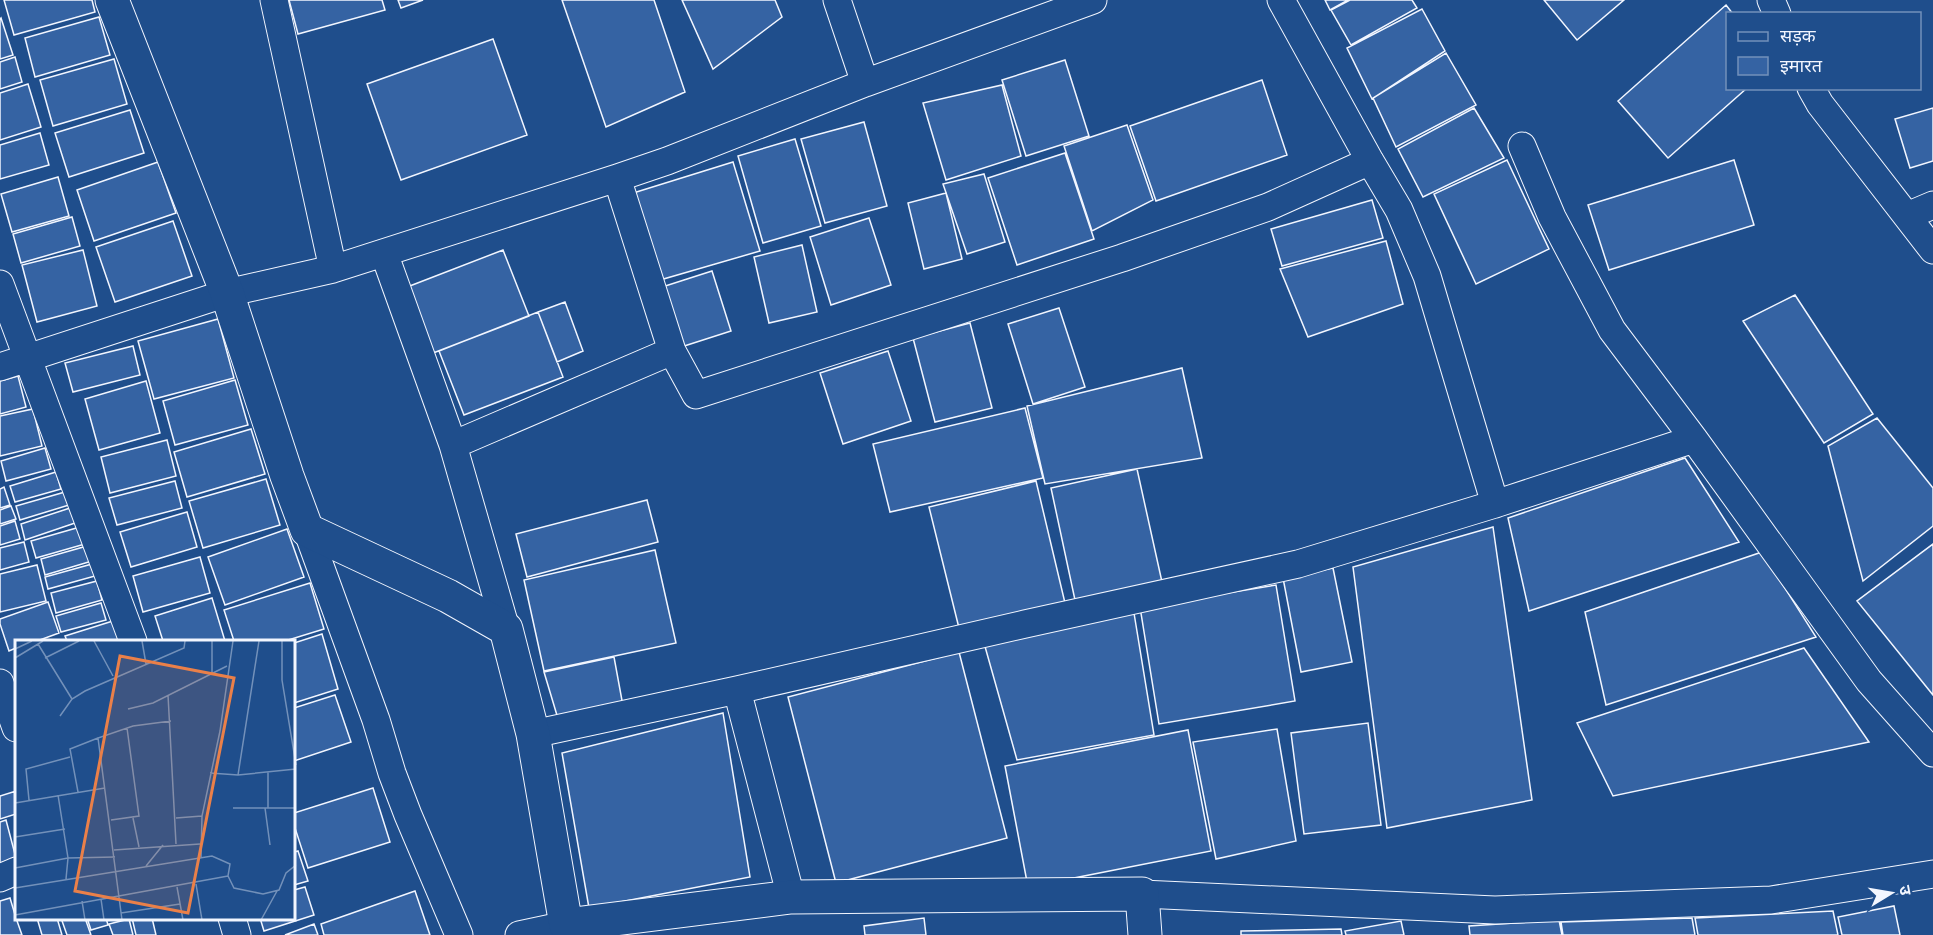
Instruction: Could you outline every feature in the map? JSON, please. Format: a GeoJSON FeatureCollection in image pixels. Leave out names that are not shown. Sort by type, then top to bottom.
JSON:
{"type":"FeatureCollection","features":[{"type":"Feature","properties":{"kind":"street"},"geometry":{"type":"LineString","coordinates":[[112,0],[227,293],[287,476],[376,720],[400,794],[459,935]]}},
{"type":"Feature","properties":{"kind":"street"},"geometry":{"type":"LineString","coordinates":[[274,0],[333,269]]}},
{"type":"Feature","properties":{"kind":"street"},"geometry":{"type":"LineString","coordinates":[[837,0],[866,83]]}},
{"type":"Feature","properties":{"kind":"street"},"geometry":{"type":"LineString","coordinates":[[0,367],[227,293],[333,269],[617,178],[1093,0]]}},
{"type":"Feature","properties":{"kind":"street"},"geometry":{"type":"LineString","coordinates":[[1281,0],[1399,210],[1427,276],[1495,504]]}},
{"type":"Feature","properties":{"kind":"street"},"geometry":{"type":"LineString","coordinates":[[1812,90],[1820,104],[1933,250]]}},
{"type":"Feature","properties":{"kind":"street"},"geometry":{"type":"LineString","coordinates":[[1522,146],[1552,217],[1612,330],[1869,681],[1933,753]]}},
{"type":"Feature","properties":{"kind":"street"},"geometry":{"type":"LineString","coordinates":[[617,178],[672,351],[696,395],[1156,246],[1268,207],[1370,161]]}},
{"type":"Feature","properties":{"kind":"street"},"geometry":{"type":"LineString","coordinates":[[1907,216],[1933,205]]}},
{"type":"Feature","properties":{"kind":"street"},"geometry":{"type":"LineString","coordinates":[[384,253],[453,446],[506,629],[533,734],[566,925]]}},
{"type":"Feature","properties":{"kind":"street"},"geometry":{"type":"LineString","coordinates":[[0,284],[133,640]]}},
{"type":"Feature","properties":{"kind":"street"},"geometry":{"type":"LineString","coordinates":[[453,446],[672,351]]}},
{"type":"Feature","properties":{"kind":"street"},"geometry":{"type":"LineString","coordinates":[[533,734],[1298,564],[1495,504],[1694,439]]}},
{"type":"Feature","properties":{"kind":"street"},"geometry":{"type":"LineString","coordinates":[[307,530],[448,596],[506,629]]}},
{"type":"Feature","properties":{"kind":"street"},"geometry":{"type":"LineString","coordinates":[[0,683],[15,725]]}},
{"type":"Feature","properties":{"kind":"street"},"geometry":{"type":"LineString","coordinates":[[737,690],[791,897]]}},
{"type":"Feature","properties":{"kind":"street"},"geometry":{"type":"LineString","coordinates":[[0,878],[15,872]]}},
{"type":"Feature","properties":{"kind":"street"},"geometry":{"type":"LineString","coordinates":[[519,935],[566,925],[791,897],[1142,894],[1495,910],[1772,900],[1933,874]]}},
{"type":"Feature","properties":{"kind":"street"},"geometry":{"type":"LineString","coordinates":[[1142,894],[1145,935]]}},
{"type":"Feature","properties":{"kind":"street"},"geometry":{"type":"LineString","coordinates":[[232,920],[237,935]]}},
{"type":"Feature","properties":{"kind":"building"},"geometry":{"type":"Polygon","coordinates":[[[4,0],[92,0],[95,12],[14,35],[4,0]]]}},
{"type":"Feature","properties":{"kind":"building"},"geometry":{"type":"Polygon","coordinates":[[[289,0],[382,0],[385,10],[298,34],[289,0]]]}},
{"type":"Feature","properties":{"kind":"building"},"geometry":{"type":"Polygon","coordinates":[[[398,0],[423,0],[401,8],[398,0]]]}},
{"type":"Feature","properties":{"kind":"building"},"geometry":{"type":"Polygon","coordinates":[[[562,0],[654,0],[685,92],[606,127],[562,0]]]}},
{"type":"Feature","properties":{"kind":"building"},"geometry":{"type":"Polygon","coordinates":[[[682,0],[775,0],[782,17],[713,69],[682,0]]]}},
{"type":"Feature","properties":{"kind":"building"},"geometry":{"type":"Polygon","coordinates":[[[1325,0],[1348,0],[1330,10],[1325,0]]]}},
{"type":"Feature","properties":{"kind":"building"},"geometry":{"type":"Polygon","coordinates":[[[1350,0],[1412,0],[1417,8],[1351,45],[1331,10],[1350,0]]]}},
{"type":"Feature","properties":{"kind":"building"},"geometry":{"type":"Polygon","coordinates":[[[1544,0],[1624,0],[1577,40],[1544,0]]]}},
{"type":"Feature","properties":{"kind":"building"},"geometry":{"type":"Polygon","coordinates":[[[1726,5],[1731,12],[1726,12],[1726,90],[1745,90],[1668,158],[1618,101],[1726,5]]]}},
{"type":"Feature","properties":{"kind":"building"},"geometry":{"type":"Polygon","coordinates":[[[1422,9],[1445,51],[1372,99],[1347,48],[1422,9]]]}},
{"type":"Feature","properties":{"kind":"building"},"geometry":{"type":"Polygon","coordinates":[[[99,17],[110,55],[35,77],[25,38],[99,17]]]}},
{"type":"Feature","properties":{"kind":"building"},"geometry":{"type":"Polygon","coordinates":[[[0,19],[13,55],[0,59],[0,19]]]}},
{"type":"Feature","properties":{"kind":"building"},"geometry":{"type":"Polygon","coordinates":[[[493,39],[527,135],[401,180],[367,84],[493,39]]]}},
{"type":"Feature","properties":{"kind":"building"},"geometry":{"type":"Polygon","coordinates":[[[1446,53],[1476,105],[1396,147],[1373,98],[1446,53]]]}},
{"type":"Feature","properties":{"kind":"building"},"geometry":{"type":"Polygon","coordinates":[[[15,57],[22,82],[0,89],[0,62],[15,57]]]}},
{"type":"Feature","properties":{"kind":"building"},"geometry":{"type":"Polygon","coordinates":[[[114,59],[127,104],[53,126],[40,80],[114,59]]]}},
{"type":"Feature","properties":{"kind":"building"},"geometry":{"type":"Polygon","coordinates":[[[1065,60],[1089,136],[1026,156],[1002,80],[1065,60]]]}},
{"type":"Feature","properties":{"kind":"building"},"geometry":{"type":"Polygon","coordinates":[[[1262,80],[1287,155],[1156,201],[1130,126],[1262,80]]]}},
{"type":"Feature","properties":{"kind":"building"},"geometry":{"type":"Polygon","coordinates":[[[28,84],[41,127],[0,140],[0,93],[28,84]]]}},
{"type":"Feature","properties":{"kind":"building"},"geometry":{"type":"Polygon","coordinates":[[[1002,85],[1021,156],[946,180],[923,103],[1002,85]]]}},
{"type":"Feature","properties":{"kind":"building"},"geometry":{"type":"Polygon","coordinates":[[[1474,108],[1504,158],[1423,197],[1398,149],[1474,108]]]}},
{"type":"Feature","properties":{"kind":"building"},"geometry":{"type":"Polygon","coordinates":[[[1933,108],[1933,161],[1910,168],[1895,119],[1933,108]]]}},
{"type":"Feature","properties":{"kind":"building"},"geometry":{"type":"Polygon","coordinates":[[[130,110],[144,153],[69,177],[55,133],[130,110]]]}},
{"type":"Feature","properties":{"kind":"building"},"geometry":{"type":"Polygon","coordinates":[[[864,122],[887,206],[825,223],[801,139],[864,122]]]}},
{"type":"Feature","properties":{"kind":"building"},"geometry":{"type":"Polygon","coordinates":[[[1127,125],[1153,200],[1092,231],[1064,146],[1127,125]]]}},
{"type":"Feature","properties":{"kind":"building"},"geometry":{"type":"Polygon","coordinates":[[[40,133],[49,165],[0,179],[0,145],[40,133]]]}},
{"type":"Feature","properties":{"kind":"building"},"geometry":{"type":"Polygon","coordinates":[[[795,139],[821,226],[763,243],[738,156],[795,139]]]}},
{"type":"Feature","properties":{"kind":"building"},"geometry":{"type":"Polygon","coordinates":[[[1065,153],[1094,239],[1017,265],[988,178],[1065,153]]]}},
{"type":"Feature","properties":{"kind":"building"},"geometry":{"type":"Polygon","coordinates":[[[1507,160],[1549,249],[1476,284],[1434,194],[1507,160]]]}},
{"type":"Feature","properties":{"kind":"building"},"geometry":{"type":"Polygon","coordinates":[[[1734,160],[1754,225],[1609,270],[1588,205],[1734,160]]]}},
{"type":"Feature","properties":{"kind":"building"},"geometry":{"type":"Polygon","coordinates":[[[158,162],[176,213],[94,241],[77,190],[158,162]]]}},
{"type":"Feature","properties":{"kind":"building"},"geometry":{"type":"Polygon","coordinates":[[[733,162],[760,251],[660,280],[630,194],[733,162]]]}},
{"type":"Feature","properties":{"kind":"building"},"geometry":{"type":"Polygon","coordinates":[[[984,174],[1005,242],[967,254],[943,184],[984,174]]]}},
{"type":"Feature","properties":{"kind":"building"},"geometry":{"type":"Polygon","coordinates":[[[58,177],[69,216],[12,232],[1,194],[58,177]]]}},
{"type":"Feature","properties":{"kind":"building"},"geometry":{"type":"Polygon","coordinates":[[[946,193],[962,259],[924,269],[908,203],[946,193]]]}},
{"type":"Feature","properties":{"kind":"building"},"geometry":{"type":"Polygon","coordinates":[[[1372,200],[1383,238],[1282,266],[1271,229],[1372,200]]]}},
{"type":"Feature","properties":{"kind":"building"},"geometry":{"type":"Polygon","coordinates":[[[72,217],[80,246],[21,263],[13,234],[72,217]]]}},
{"type":"Feature","properties":{"kind":"building"},"geometry":{"type":"Polygon","coordinates":[[[869,218],[891,285],[831,305],[810,237],[869,218]]]}},
{"type":"Feature","properties":{"kind":"building"},"geometry":{"type":"Polygon","coordinates":[[[173,221],[192,276],[115,302],[96,247],[173,221]]]}},
{"type":"Feature","properties":{"kind":"building"},"geometry":{"type":"Polygon","coordinates":[[[1386,241],[1403,304],[1308,337],[1280,269],[1386,241]]]}},
{"type":"Feature","properties":{"kind":"building"},"geometry":{"type":"Polygon","coordinates":[[[802,245],[817,312],[769,323],[754,257],[802,245]]]}},
{"type":"Feature","properties":{"kind":"building"},"geometry":{"type":"Polygon","coordinates":[[[83,250],[97,306],[37,322],[22,265],[83,250]]]}},
{"type":"Feature","properties":{"kind":"building"},"geometry":{"type":"Polygon","coordinates":[[[503,250],[529,316],[428,355],[402,289],[503,250]]]}},
{"type":"Feature","properties":{"kind":"building"},"geometry":{"type":"Polygon","coordinates":[[[712,271],[731,331],[678,348],[659,288],[712,271]]]}},
{"type":"Feature","properties":{"kind":"building"},"geometry":{"type":"Polygon","coordinates":[[[1795,295],[1873,414],[1824,443],[1743,321],[1795,295]]]}},
{"type":"Feature","properties":{"kind":"building"},"geometry":{"type":"Polygon","coordinates":[[[565,302],[583,351],[557,362],[538,312],[565,302]]]}},
{"type":"Feature","properties":{"kind":"building"},"geometry":{"type":"Polygon","coordinates":[[[1059,308],[1085,387],[1033,404],[1008,324],[1059,308]]]}},
{"type":"Feature","properties":{"kind":"building"},"geometry":{"type":"Polygon","coordinates":[[[538,312],[563,377],[464,415],[439,351],[538,312]]]}},
{"type":"Feature","properties":{"kind":"building"},"geometry":{"type":"Polygon","coordinates":[[[218,319],[234,378],[154,399],[138,341],[218,319]]]}},
{"type":"Feature","properties":{"kind":"building"},"geometry":{"type":"Polygon","coordinates":[[[970,323],[992,408],[935,422],[913,338],[970,323]]]}},
{"type":"Feature","properties":{"kind":"building"},"geometry":{"type":"Polygon","coordinates":[[[133,346],[140,375],[73,392],[65,363],[133,346]]]}},
{"type":"Feature","properties":{"kind":"building"},"geometry":{"type":"Polygon","coordinates":[[[888,351],[911,421],[843,444],[820,373],[888,351]]]}},
{"type":"Feature","properties":{"kind":"building"},"geometry":{"type":"Polygon","coordinates":[[[1182,368],[1202,458],[1045,484],[1027,406],[1182,368]]]}},
{"type":"Feature","properties":{"kind":"building"},"geometry":{"type":"Polygon","coordinates":[[[18,376],[26,407],[0,414],[0,381],[18,376]]]}},
{"type":"Feature","properties":{"kind":"building"},"geometry":{"type":"Polygon","coordinates":[[[235,380],[248,425],[175,445],[163,401],[235,380]]]}},
{"type":"Feature","properties":{"kind":"building"},"geometry":{"type":"Polygon","coordinates":[[[146,381],[160,433],[99,450],[85,399],[146,381]]]}},
{"type":"Feature","properties":{"kind":"building"},"geometry":{"type":"Polygon","coordinates":[[[1025,408],[1043,478],[890,512],[873,444],[1025,408]]]}},
{"type":"Feature","properties":{"kind":"building"},"geometry":{"type":"Polygon","coordinates":[[[33,409],[42,446],[0,456],[0,416],[33,409]]]}},
{"type":"Feature","properties":{"kind":"building"},"geometry":{"type":"Polygon","coordinates":[[[1877,418],[1933,488],[1933,526],[1863,581],[1828,446],[1877,418]]]}},
{"type":"Feature","properties":{"kind":"building"},"geometry":{"type":"Polygon","coordinates":[[[251,429],[265,474],[187,497],[174,452],[251,429]]]}},
{"type":"Feature","properties":{"kind":"building"},"geometry":{"type":"Polygon","coordinates":[[[167,440],[176,476],[110,493],[101,457],[167,440]]]}},
{"type":"Feature","properties":{"kind":"building"},"geometry":{"type":"Polygon","coordinates":[[[45,448],[51,469],[6,481],[1,461],[45,448]]]}},
{"type":"Feature","properties":{"kind":"building"},"geometry":{"type":"Polygon","coordinates":[[[1685,458],[1739,542],[1529,611],[1508,518],[1685,458]]]}},
{"type":"Feature","properties":{"kind":"building"},"geometry":{"type":"Polygon","coordinates":[[[1137,469],[1162,582],[1075,600],[1051,488],[1137,469]]]}},
{"type":"Feature","properties":{"kind":"building"},"geometry":{"type":"Polygon","coordinates":[[[56,472],[61,489],[15,502],[10,486],[56,472]]]}},
{"type":"Feature","properties":{"kind":"building"},"geometry":{"type":"Polygon","coordinates":[[[266,479],[280,525],[203,548],[189,501],[266,479]]]}},
{"type":"Feature","properties":{"kind":"building"},"geometry":{"type":"Polygon","coordinates":[[[175,481],[182,508],[117,525],[109,498],[175,481]]]}},
{"type":"Feature","properties":{"kind":"building"},"geometry":{"type":"Polygon","coordinates":[[[1036,481],[1065,603],[959,628],[929,507],[1036,481]]]}},
{"type":"Feature","properties":{"kind":"building"},"geometry":{"type":"Polygon","coordinates":[[[4,487],[10,505],[0,508],[0,489],[4,487]]]}},
{"type":"Feature","properties":{"kind":"building"},"geometry":{"type":"Polygon","coordinates":[[[65,492],[69,505],[20,520],[16,506],[65,492]]]}},
{"type":"Feature","properties":{"kind":"building"},"geometry":{"type":"Polygon","coordinates":[[[647,500],[658,542],[527,577],[516,534],[647,500]]]}},
{"type":"Feature","properties":{"kind":"building"},"geometry":{"type":"Polygon","coordinates":[[[11,506],[16,519],[0,524],[0,510],[11,506]]]}},
{"type":"Feature","properties":{"kind":"building"},"geometry":{"type":"Polygon","coordinates":[[[70,508],[75,523],[25,540],[21,524],[70,508]]]}},
{"type":"Feature","properties":{"kind":"building"},"geometry":{"type":"Polygon","coordinates":[[[187,512],[197,547],[131,567],[120,532],[187,512]]]}},
{"type":"Feature","properties":{"kind":"building"},"geometry":{"type":"Polygon","coordinates":[[[15,521],[20,539],[0,545],[0,526],[15,521]]]}},
{"type":"Feature","properties":{"kind":"building"},"geometry":{"type":"Polygon","coordinates":[[[80,527],[85,544],[36,558],[31,541],[80,527]]]}},
{"type":"Feature","properties":{"kind":"building"},"geometry":{"type":"Polygon","coordinates":[[[1493,527],[1532,800],[1387,828],[1353,567],[1493,527]]]}},
{"type":"Feature","properties":{"kind":"building"},"geometry":{"type":"Polygon","coordinates":[[[287,529],[304,577],[225,605],[208,557],[287,529]]]}},
{"type":"Feature","properties":{"kind":"building"},"geometry":{"type":"Polygon","coordinates":[[[24,542],[29,562],[0,570],[0,548],[24,542]]]}},
{"type":"Feature","properties":{"kind":"building"},"geometry":{"type":"Polygon","coordinates":[[[1933,544],[1933,695],[1857,601],[1933,544]]]}},
{"type":"Feature","properties":{"kind":"building"},"geometry":{"type":"Polygon","coordinates":[[[87,546],[92,561],[45,575],[41,559],[87,546]]]}},
{"type":"Feature","properties":{"kind":"building"},"geometry":{"type":"Polygon","coordinates":[[[655,550],[676,643],[544,671],[524,580],[655,550]]]}},
{"type":"Feature","properties":{"kind":"building"},"geometry":{"type":"Polygon","coordinates":[[[1762,552],[1816,637],[1606,705],[1585,612],[1762,552]]]}},
{"type":"Feature","properties":{"kind":"building"},"geometry":{"type":"Polygon","coordinates":[[[200,557],[210,593],[143,612],[133,576],[200,557]]]}},
{"type":"Feature","properties":{"kind":"building"},"geometry":{"type":"Polygon","coordinates":[[[92,564],[95,576],[48,589],[45,577],[92,564]]]}},
{"type":"Feature","properties":{"kind":"building"},"geometry":{"type":"Polygon","coordinates":[[[37,565],[46,601],[0,612],[0,574],[37,565]]]}},
{"type":"Feature","properties":{"kind":"building"},"geometry":{"type":"Polygon","coordinates":[[[1333,568],[1352,662],[1301,672],[1283,578],[1333,568]]]}},
{"type":"Feature","properties":{"kind":"building"},"geometry":{"type":"Polygon","coordinates":[[[97,581],[102,600],[56,613],[51,593],[97,581]]]}},
{"type":"Feature","properties":{"kind":"building"},"geometry":{"type":"Polygon","coordinates":[[[310,583],[324,629],[288,640],[234,640],[224,610],[310,583]]]}},
{"type":"Feature","properties":{"kind":"building"},"geometry":{"type":"Polygon","coordinates":[[[1276,585],[1295,701],[1159,724],[1140,607],[1276,585]]]}},
{"type":"Feature","properties":{"kind":"building"},"geometry":{"type":"Polygon","coordinates":[[[212,598],[225,640],[163,640],[155,616],[212,598]]]}},
{"type":"Feature","properties":{"kind":"building"},"geometry":{"type":"Polygon","coordinates":[[[48,602],[59,633],[40,640],[15,640],[15,648],[9,651],[0,619],[48,602]]]}},
{"type":"Feature","properties":{"kind":"building"},"geometry":{"type":"Polygon","coordinates":[[[101,603],[106,620],[61,632],[56,616],[101,603]]]}},
{"type":"Feature","properties":{"kind":"building"},"geometry":{"type":"Polygon","coordinates":[[[1133,607],[1154,735],[1017,760],[984,643],[1133,607]]]}},
{"type":"Feature","properties":{"kind":"building"},"geometry":{"type":"Polygon","coordinates":[[[116,620],[121,638],[116,640],[67,640],[65,636],[116,620]]]}},
{"type":"Feature","properties":{"kind":"building"},"geometry":{"type":"Polygon","coordinates":[[[322,634],[338,689],[296,702],[296,642],[322,634]]]}},
{"type":"Feature","properties":{"kind":"building"},"geometry":{"type":"Polygon","coordinates":[[[1804,648],[1869,742],[1613,796],[1577,723],[1804,648]]]}},
{"type":"Feature","properties":{"kind":"building"},"geometry":{"type":"Polygon","coordinates":[[[959,652],[1007,838],[836,883],[788,697],[959,652]]]}},
{"type":"Feature","properties":{"kind":"building"},"geometry":{"type":"Polygon","coordinates":[[[614,657],[623,706],[559,722],[544,672],[614,657]]]}},
{"type":"Feature","properties":{"kind":"building"},"geometry":{"type":"Polygon","coordinates":[[[335,695],[351,742],[296,760],[296,707],[335,695]]]}},
{"type":"Feature","properties":{"kind":"building"},"geometry":{"type":"Polygon","coordinates":[[[723,713],[750,877],[589,908],[562,753],[723,713]]]}},
{"type":"Feature","properties":{"kind":"building"},"geometry":{"type":"Polygon","coordinates":[[[1368,723],[1381,825],[1304,834],[1291,733],[1368,723]]]}},
{"type":"Feature","properties":{"kind":"building"},"geometry":{"type":"Polygon","coordinates":[[[1277,729],[1296,841],[1216,859],[1193,742],[1277,729]]]}},
{"type":"Feature","properties":{"kind":"building"},"geometry":{"type":"Polygon","coordinates":[[[1188,730],[1211,851],[1028,887],[1005,766],[1188,730]]]}},
{"type":"Feature","properties":{"kind":"building"},"geometry":{"type":"Polygon","coordinates":[[[373,788],[390,842],[308,868],[296,831],[296,812],[373,788]]]}},
{"type":"Feature","properties":{"kind":"building"},"geometry":{"type":"Polygon","coordinates":[[[15,791],[15,814],[0,819],[0,796],[15,791]]]}},
{"type":"Feature","properties":{"kind":"building"},"geometry":{"type":"Polygon","coordinates":[[[6,820],[15,858],[0,863],[0,822],[6,820]]]}},
{"type":"Feature","properties":{"kind":"building"},"geometry":{"type":"Polygon","coordinates":[[[298,851],[308,881],[296,884],[296,852],[298,851]]]}},
{"type":"Feature","properties":{"kind":"building"},"geometry":{"type":"Polygon","coordinates":[[[305,887],[314,915],[264,931],[261,920],[296,920],[296,889],[305,887]]]}},
{"type":"Feature","properties":{"kind":"building"},"geometry":{"type":"Polygon","coordinates":[[[415,891],[430,935],[324,935],[321,924],[415,891]]]}},
{"type":"Feature","properties":{"kind":"building"},"geometry":{"type":"Polygon","coordinates":[[[10,898],[15,920],[22,935],[0,935],[0,901],[10,898]]]}},
{"type":"Feature","properties":{"kind":"building"},"geometry":{"type":"Polygon","coordinates":[[[1894,906],[1900,935],[1842,935],[1838,917],[1894,906]]]}},
{"type":"Feature","properties":{"kind":"building"},"geometry":{"type":"Polygon","coordinates":[[[1833,911],[1838,935],[1698,935],[1695,918],[1833,911]]]}},
{"type":"Feature","properties":{"kind":"building"},"geometry":{"type":"Polygon","coordinates":[[[924,918],[926,935],[865,935],[864,926],[924,918]]]}},
{"type":"Feature","properties":{"kind":"building"},"geometry":{"type":"Polygon","coordinates":[[[1692,918],[1695,935],[1563,935],[1561,922],[1692,918]]]}},
{"type":"Feature","properties":{"kind":"building"},"geometry":{"type":"Polygon","coordinates":[[[38,920],[58,920],[62,935],[42,935],[38,920]]]}},
{"type":"Feature","properties":{"kind":"building"},"geometry":{"type":"Polygon","coordinates":[[[62,920],[86,920],[91,935],[67,935],[62,920]]]}},
{"type":"Feature","properties":{"kind":"building"},"geometry":{"type":"Polygon","coordinates":[[[88,920],[107,920],[108,925],[91,930],[88,920]]]}},
{"type":"Feature","properties":{"kind":"building"},"geometry":{"type":"Polygon","coordinates":[[[129,920],[133,935],[113,935],[109,924],[129,920]]]}},
{"type":"Feature","properties":{"kind":"building"},"geometry":{"type":"Polygon","coordinates":[[[132,920],[152,920],[156,935],[136,935],[132,920]]]}},
{"type":"Feature","properties":{"kind":"building"},"geometry":{"type":"Polygon","coordinates":[[[1559,920],[1562,935],[1470,935],[1469,926],[1559,920]]]}},
{"type":"Feature","properties":{"kind":"building"},"geometry":{"type":"Polygon","coordinates":[[[1401,921],[1404,935],[1346,935],[1345,931],[1401,921]]]}},
{"type":"Feature","properties":{"kind":"building"},"geometry":{"type":"Polygon","coordinates":[[[314,924],[318,935],[285,935],[314,924]]]}},
{"type":"Feature","properties":{"kind":"building"},"geometry":{"type":"Polygon","coordinates":[[[1341,929],[1342,935],[1241,935],[1241,931],[1341,929]]]}}]}
